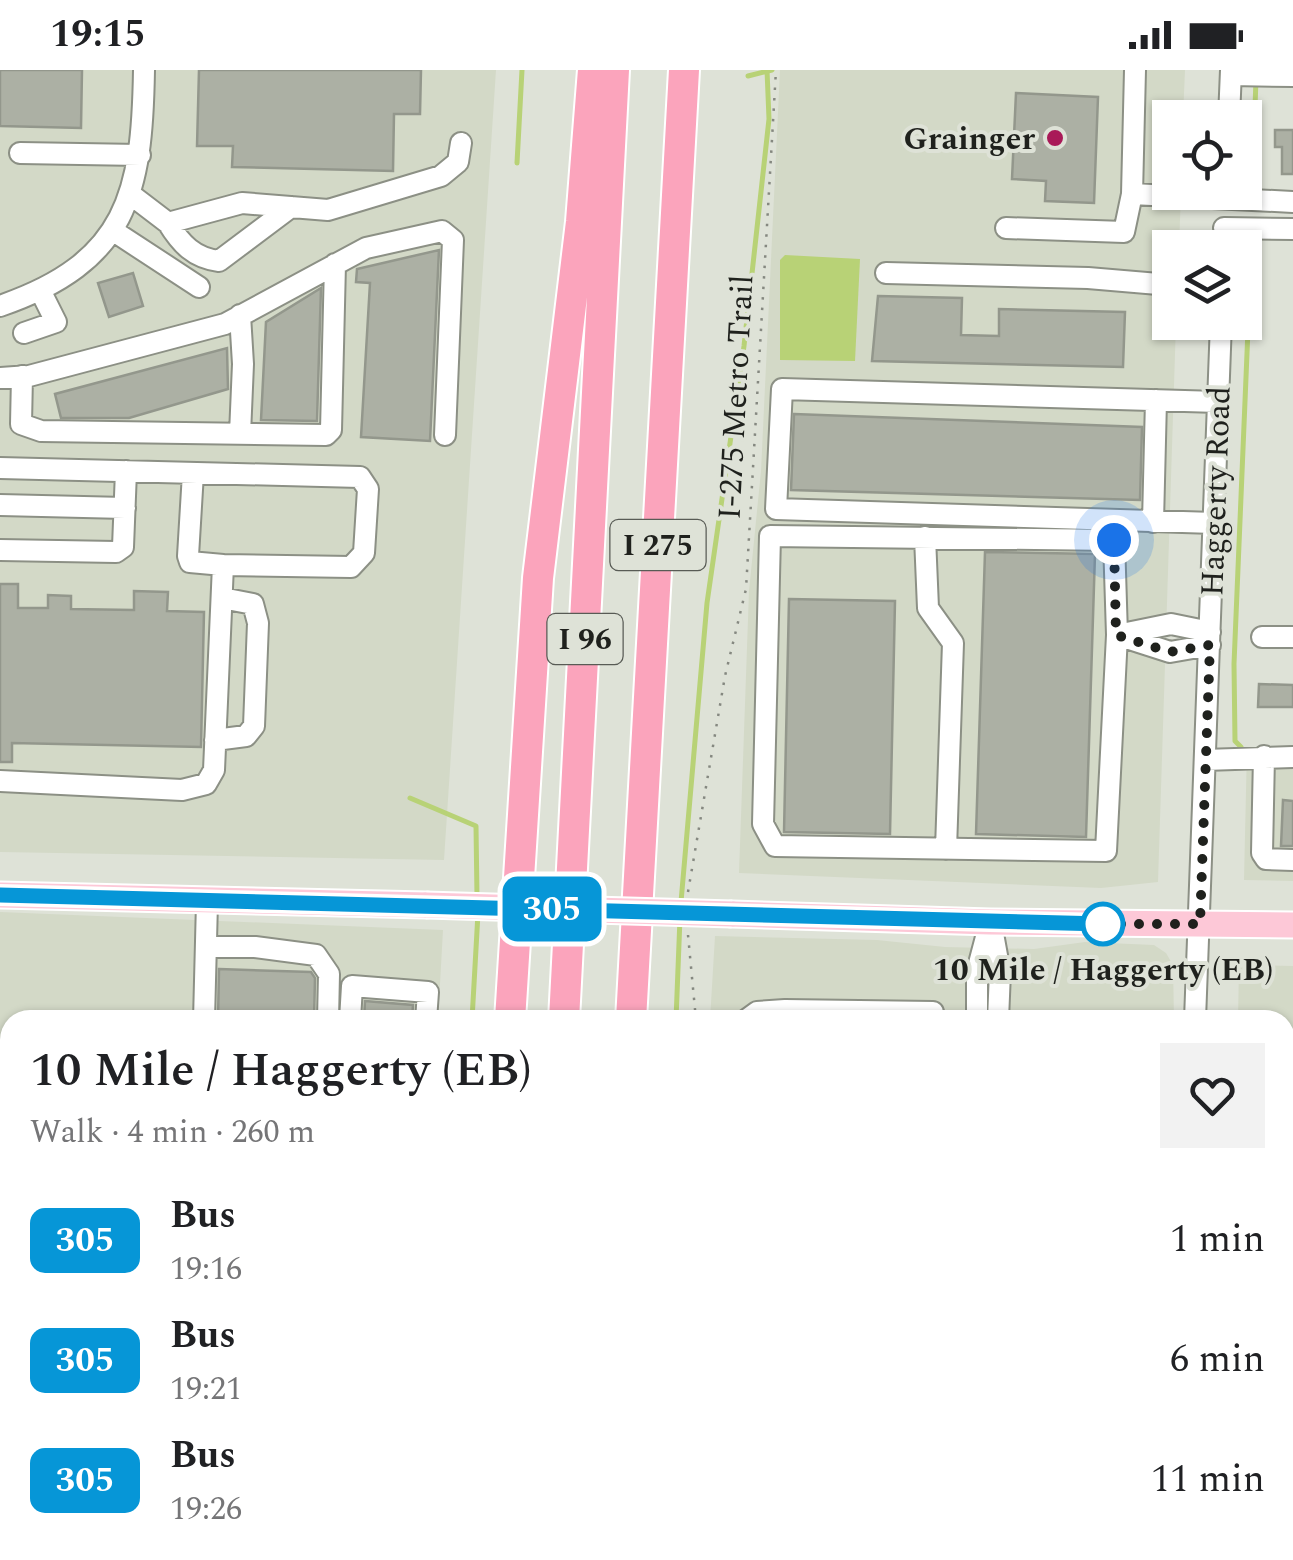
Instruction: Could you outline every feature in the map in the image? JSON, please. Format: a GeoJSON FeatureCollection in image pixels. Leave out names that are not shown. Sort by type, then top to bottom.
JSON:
{"type":"FeatureCollection","features":[{"type":"Feature","properties":{"kind":"highway"},"geometry":{"type":"LineString","coordinates":[[511,1010],[538,578],[579,241],[593,70]]}},
{"type":"Feature","properties":{"kind":"highway","name":"I 96"},"geometry":{"type":"LineString","coordinates":[[565,1010],[614,70]]}},
{"type":"Feature","properties":{"kind":"highway","name":"I 275"},"geometry":{"type":"LineString","coordinates":[[632,1010],[684,70]]}},
{"type":"Feature","properties":{"kind":"main road"},"geometry":{"type":"LineString","coordinates":[[0,895],[990,922],[1293,925]]}},
{"type":"Feature","properties":{"kind":"street"},"geometry":{"type":"LineString","coordinates":[[0,306],[40,290],[84,263],[112,230],[130,194],[140,155],[144,70]]}},
{"type":"Feature","properties":{"kind":"street"},"geometry":{"type":"LineString","coordinates":[[1006,228],[1124,232],[1132,194],[1135,70]]}},
{"type":"Feature","properties":{"kind":"street"},"geometry":{"type":"LineString","coordinates":[[1230,100],[1231,72],[1293,76]]}},
{"type":"Feature","properties":{"kind":"street"},"geometry":{"type":"LineString","coordinates":[[168,223],[242,202],[328,210],[440,176],[458,162],[460,143]]}},
{"type":"Feature","properties":{"kind":"street"},"geometry":{"type":"LineString","coordinates":[[20,153],[140,155]]}},
{"type":"Feature","properties":{"kind":"street"},"geometry":{"type":"LineString","coordinates":[[130,194],[168,223],[179,242],[194,254],[219,260],[291,207]]}},
{"type":"Feature","properties":{"kind":"street"},"geometry":{"type":"LineString","coordinates":[[1132,194],[1152,194]]}},
{"type":"Feature","properties":{"kind":"street"},"geometry":{"type":"LineString","coordinates":[[1262,199],[1293,202]]}},
{"type":"Feature","properties":{"kind":"street"},"geometry":{"type":"LineString","coordinates":[[1262,233],[1293,229]]}},
{"type":"Feature","properties":{"kind":"street"},"geometry":{"type":"LineString","coordinates":[[112,230],[199,287]]}},
{"type":"Feature","properties":{"kind":"street"},"geometry":{"type":"LineString","coordinates":[[0,378],[22,376],[225,324],[366,248],[442,231],[453,240],[444,435]]}},
{"type":"Feature","properties":{"kind":"street"},"geometry":{"type":"LineString","coordinates":[[22,376],[21,424],[41,432],[326,435],[331,430],[335,264]]}},
{"type":"Feature","properties":{"kind":"street"},"geometry":{"type":"LineString","coordinates":[[886,273],[1152,283]]}},
{"type":"Feature","properties":{"kind":"street"},"geometry":{"type":"LineString","coordinates":[[24,333],[56,322],[40,290]]}},
{"type":"Feature","properties":{"kind":"street"},"geometry":{"type":"LineString","coordinates":[[240,315],[244,364],[240,434]]}},
{"type":"Feature","properties":{"kind":"street","name":"Haggerty Road"},"geometry":{"type":"LineString","coordinates":[[1196,1010],[1220,340]]}},
{"type":"Feature","properties":{"kind":"street"},"geometry":{"type":"LineString","coordinates":[[1214,523],[776,509],[782,389],[1218,402]]}},
{"type":"Feature","properties":{"kind":"street"},"geometry":{"type":"LineString","coordinates":[[1152,522],[1156,400]]}},
{"type":"Feature","properties":{"kind":"street"},"geometry":{"type":"LineString","coordinates":[[0,468],[360,477],[366,482],[364,553],[360,562],[351,567],[190,562],[194,473]]}},
{"type":"Feature","properties":{"kind":"street"},"geometry":{"type":"LineString","coordinates":[[0,550],[116,552],[124,546],[126,471]]}},
{"type":"Feature","properties":{"kind":"street"},"geometry":{"type":"LineString","coordinates":[[0,505],[124,508]]}},
{"type":"Feature","properties":{"kind":"street"},"geometry":{"type":"LineString","coordinates":[[770,536],[924,537],[1114,540],[1116,635],[1106,851],[775,846],[763,824],[770,536]]}},
{"type":"Feature","properties":{"kind":"street"},"geometry":{"type":"LineString","coordinates":[[924,537],[928,608],[953,643],[946,849]]}},
{"type":"Feature","properties":{"kind":"street"},"geometry":{"type":"LineString","coordinates":[[0,780],[182,790],[206,784],[214,770],[223,565]]}},
{"type":"Feature","properties":{"kind":"street"},"geometry":{"type":"LineString","coordinates":[[215,740],[246,736],[254,726],[258,623],[253,604],[222,598]]}},
{"type":"Feature","properties":{"kind":"street"},"geometry":{"type":"LineString","coordinates":[[1116,635],[1170,652],[1210,638]]}},
{"type":"Feature","properties":{"kind":"street"},"geometry":{"type":"LineString","coordinates":[[1262,637],[1293,637]]}},
{"type":"Feature","properties":{"kind":"street"},"geometry":{"type":"LineString","coordinates":[[1264,756],[1262,853],[1266,859],[1293,860]]}},
{"type":"Feature","properties":{"kind":"street"},"geometry":{"type":"LineString","coordinates":[[1205,760],[1293,757]]}},
{"type":"Feature","properties":{"kind":"street"},"geometry":{"type":"LineString","coordinates":[[204,1010],[207,902]]}},
{"type":"Feature","properties":{"kind":"street"},"geometry":{"type":"LineString","coordinates":[[977,1010],[977,971],[990,922]]}},
{"type":"Feature","properties":{"kind":"street"},"geometry":{"type":"LineString","coordinates":[[990,922],[1000,972],[998,1010]]}},
{"type":"Feature","properties":{"kind":"street"},"geometry":{"type":"LineString","coordinates":[[206,947],[255,947],[316,955],[329,974],[328,1010]]}},
{"type":"Feature","properties":{"kind":"street"},"geometry":{"type":"LineString","coordinates":[[351,1010],[352,986],[428,992],[427,1010]]}},
{"type":"Feature","properties":{"kind":"path","name":"I-275 Metro Trail"},"geometry":{"type":"LineString","coordinates":[[688,904],[717,722],[746,589],[776,72]]}},
{"type":"Feature","properties":{"kind":"path"},"geometry":{"type":"LineString","coordinates":[[688,922],[695,1010]]}},
{"type":"Feature","properties":{"kind":"shaded area"},"geometry":{"type":"Polygon","coordinates":[[[0,70],[496,70],[444,860],[0,852],[0,70]]]}},
{"type":"Feature","properties":{"kind":"shaded area"},"geometry":{"type":"Polygon","coordinates":[[[780,70],[1185,70],[1184,100],[1152,100],[1152,210],[1180,210],[1180,230],[1152,230],[1152,340],[1175,340],[1158,882],[1101,888],[739,873],[749,591],[761,471],[780,70]]]}},
{"type":"Feature","properties":{"kind":"shaded area"},"geometry":{"type":"Polygon","coordinates":[[[785,255],[860,259],[855,361],[780,360],[780,260],[785,255]]]}},
{"type":"Feature","properties":{"kind":"shaded area"},"geometry":{"type":"Polygon","coordinates":[[[1247,747],[1293,748],[1293,881],[1244,880],[1247,747]]]}},
{"type":"Feature","properties":{"kind":"shaded area"},"geometry":{"type":"Polygon","coordinates":[[[0,912],[443,930],[439,1010],[0,1010],[0,912]]]}},
{"type":"Feature","properties":{"kind":"shaded area"},"geometry":{"type":"Polygon","coordinates":[[[715,936],[1034,949],[1085,942],[1154,945],[1166,953],[1173,965],[1174,1010],[711,1010],[715,936]]]}},
{"type":"Feature","properties":{"kind":"shaded area"},"geometry":{"type":"Polygon","coordinates":[[[1239,965],[1293,966],[1293,1010],[1238,1010],[1239,965]]]}},
{"type":"Feature","properties":{"kind":"building"},"geometry":{"type":"Polygon","coordinates":[[[0,70],[82,70],[81,128],[0,126],[0,70]]]}},
{"type":"Feature","properties":{"kind":"building"},"geometry":{"type":"Polygon","coordinates":[[[199,70],[421,70],[420,114],[394,114],[393,171],[232,167],[233,146],[197,146],[199,70]]]}},
{"type":"Feature","properties":{"kind":"building","name":"Grainger"},"geometry":{"type":"Polygon","coordinates":[[[1016,93],[1098,97],[1094,203],[1045,201],[1046,181],[1012,179],[1016,93]]]}},
{"type":"Feature","properties":{"kind":"building"},"geometry":{"type":"Polygon","coordinates":[[[1275,130],[1293,130],[1293,174],[1282,174],[1282,147],[1275,147],[1275,130]]]}},
{"type":"Feature","properties":{"kind":"building"},"geometry":{"type":"Polygon","coordinates":[[[439,250],[430,441],[361,437],[370,283],[356,282],[357,269],[439,250]]]}},
{"type":"Feature","properties":{"kind":"building"},"geometry":{"type":"Polygon","coordinates":[[[133,273],[143,306],[109,317],[98,283],[133,273]]]}},
{"type":"Feature","properties":{"kind":"building"},"geometry":{"type":"Polygon","coordinates":[[[321,288],[317,421],[261,420],[266,322],[321,288]]]}},
{"type":"Feature","properties":{"kind":"building"},"geometry":{"type":"Polygon","coordinates":[[[878,296],[962,298],[961,335],[999,336],[999,309],[1125,312],[1123,367],[872,361],[878,296]]]}},
{"type":"Feature","properties":{"kind":"building"},"geometry":{"type":"Polygon","coordinates":[[[227,348],[228,389],[129,418],[61,418],[55,394],[227,348]]]}},
{"type":"Feature","properties":{"kind":"building"},"geometry":{"type":"Polygon","coordinates":[[[794,414],[1142,427],[1140,500],[791,490],[794,414]]]}},
{"type":"Feature","properties":{"kind":"building"},"geometry":{"type":"Polygon","coordinates":[[[985,552],[1095,554],[1086,837],[976,834],[985,552]]]}},
{"type":"Feature","properties":{"kind":"building"},"geometry":{"type":"Polygon","coordinates":[[[0,584],[18,584],[18,608],[48,608],[48,595],[71,596],[71,609],[134,610],[134,591],[168,592],[167,611],[204,612],[201,747],[12,743],[12,762],[0,762],[0,584]]]}},
{"type":"Feature","properties":{"kind":"building"},"geometry":{"type":"Polygon","coordinates":[[[789,599],[895,601],[890,834],[784,832],[789,599]]]}},
{"type":"Feature","properties":{"kind":"building"},"geometry":{"type":"Polygon","coordinates":[[[1259,684],[1293,685],[1293,707],[1258,707],[1259,684]]]}},
{"type":"Feature","properties":{"kind":"building"},"geometry":{"type":"Polygon","coordinates":[[[1283,800],[1293,801],[1293,846],[1281,846],[1283,800]]]}},
{"type":"Feature","properties":{"kind":"building"},"geometry":{"type":"Polygon","coordinates":[[[219,969],[311,972],[315,978],[314,1010],[218,1010],[219,969]]]}},
{"type":"Feature","properties":{"kind":"building"},"geometry":{"type":"Polygon","coordinates":[[[365,1001],[413,1005],[413,1010],[365,1010],[365,1001]]]}},
{"type":"Feature","properties":{"kind":"waterway"},"geometry":{"type":"LineString","coordinates":[[517,163],[522,70]]}},
{"type":"Feature","properties":{"kind":"waterway"},"geometry":{"type":"LineString","coordinates":[[681,902],[707,603],[744,346],[769,119],[767,70]]}},
{"type":"Feature","properties":{"kind":"waterway"},"geometry":{"type":"LineString","coordinates":[[748,76],[772,70]]}},
{"type":"Feature","properties":{"kind":"waterway"},"geometry":{"type":"LineString","coordinates":[[1255,100],[1256,79]]}},
{"type":"Feature","properties":{"kind":"waterway"},"geometry":{"type":"LineString","coordinates":[[1241,747],[1235,741],[1234,664],[1248,340]]}},
{"type":"Feature","properties":{"kind":"waterway"},"geometry":{"type":"LineString","coordinates":[[410,798],[476,826],[477,897]]}},
{"type":"Feature","properties":{"kind":"waterway"},"geometry":{"type":"LineString","coordinates":[[473,1010],[478,913]]}},
{"type":"Feature","properties":{"kind":"waterway"},"geometry":{"type":"LineString","coordinates":[[676,1010],[680,918]]}},
{"type":"Feature","properties":{"kind":"bus line","name":"305"},"geometry":{"type":"LineString","coordinates":[[0,895],[1103,924]]}},
{"type":"Feature","properties":{"kind":"place","name":"Grainger"},"geometry":{"type":"Point","coordinates":[1055,138]}},
{"type":"Feature","properties":{"kind":"place","name":"10 Mile / Haggerty (EB)"},"geometry":{"type":"Point","coordinates":[1103,924]}},
{"type":"Feature","properties":{"kind":"route"},"geometry":{"type":"LineString","coordinates":[[1103,924],[1200,924],[1210,645],[1170,652],[1116,635],[1114,540]]}}]}
